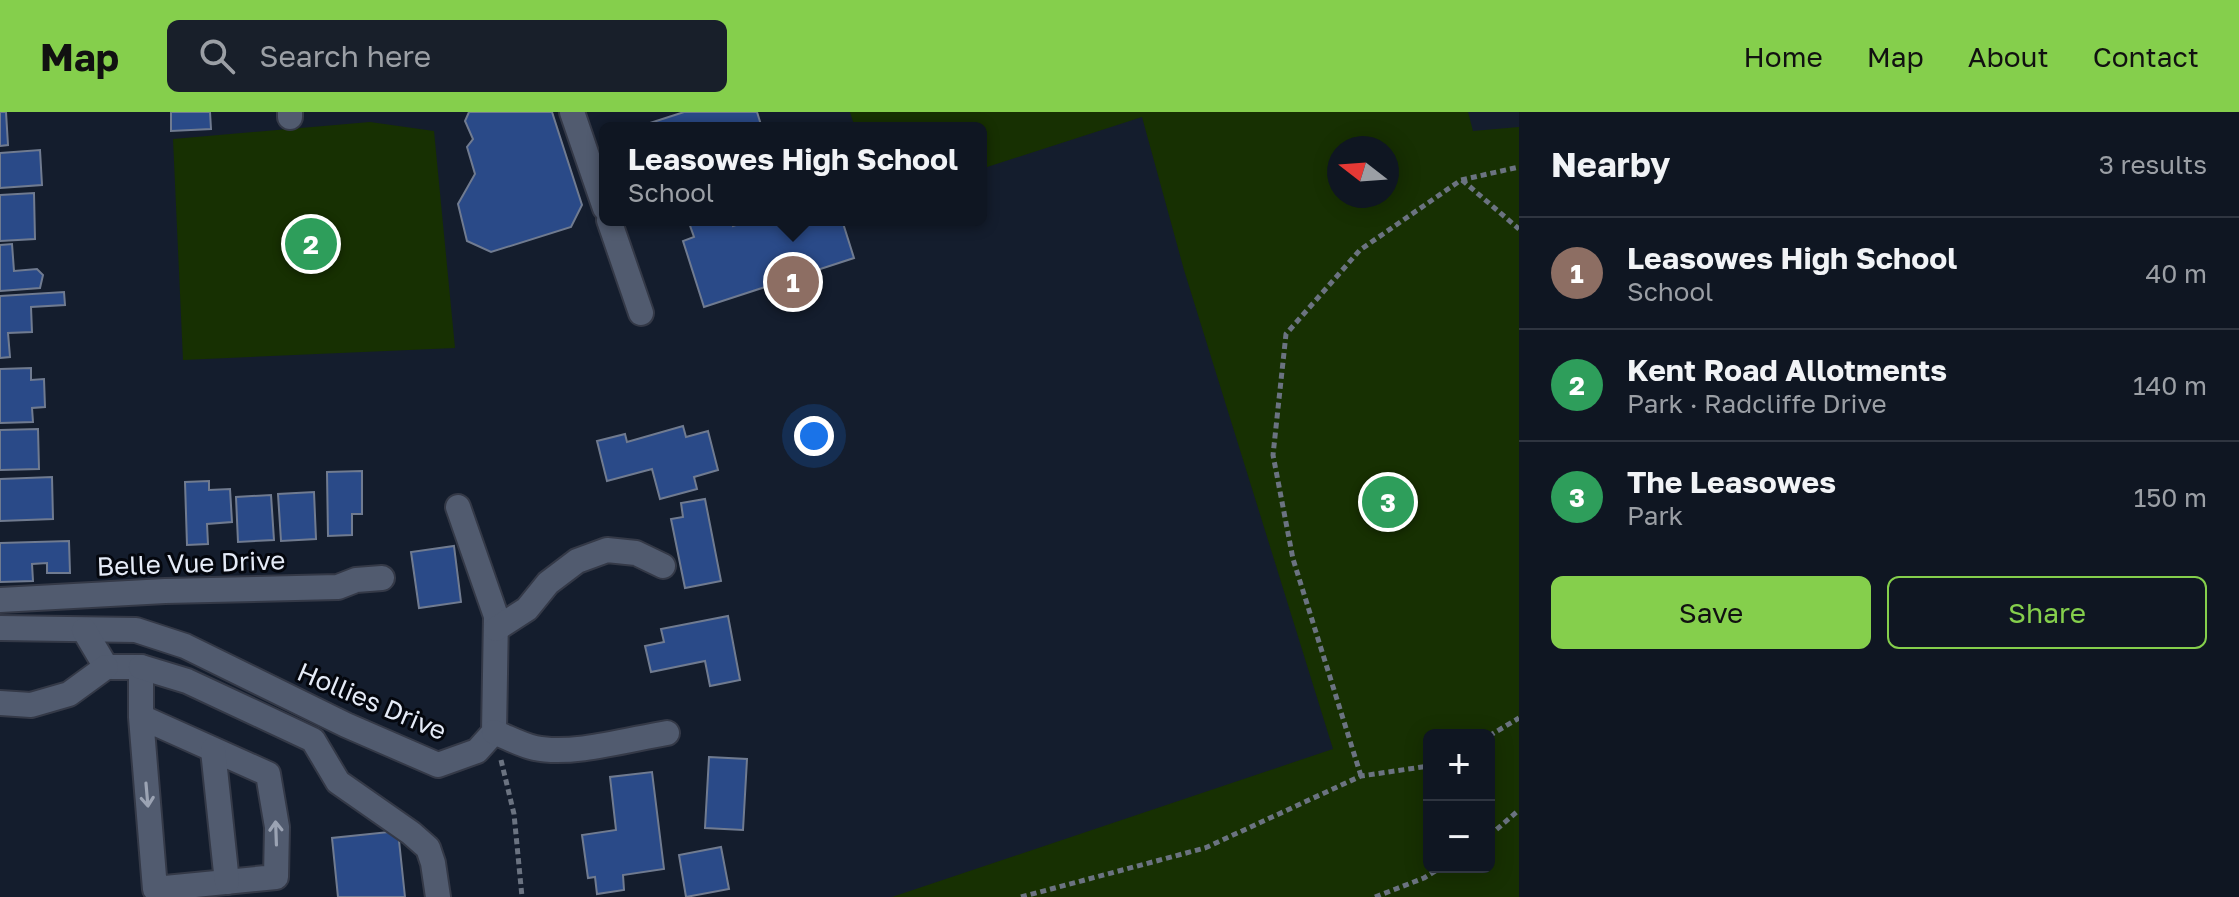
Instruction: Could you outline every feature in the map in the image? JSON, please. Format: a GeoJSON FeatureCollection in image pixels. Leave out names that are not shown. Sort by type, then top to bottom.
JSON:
{"type":"FeatureCollection","features":[{"type":"Feature","properties":{"kind":"street"},"geometry":{"type":"LineString","coordinates":[[572,112],[599,191]]}},
{"type":"Feature","properties":{"kind":"street"},"geometry":{"type":"LineString","coordinates":[[611,226],[641,313]]}},
{"type":"Feature","properties":{"kind":"street"},"geometry":{"type":"LineString","coordinates":[[458,507],[496,616],[494,732],[532,748],[548,750],[571,750],[667,733]]}},
{"type":"Feature","properties":{"kind":"street"},"geometry":{"type":"LineString","coordinates":[[496,629],[527,609],[548,583],[577,561],[607,550],[636,553],[663,566]]}},
{"type":"Feature","properties":{"kind":"street","name":"Belle Vue Drive"},"geometry":{"type":"LineString","coordinates":[[0,600],[338,587],[356,580],[382,578]]}},
{"type":"Feature","properties":{"kind":"street","name":"Hollies Drive"},"geometry":{"type":"LineString","coordinates":[[0,628],[136,630],[185,646],[346,725],[438,765],[477,751],[494,732]]}},
{"type":"Feature","properties":{"kind":"street"},"geometry":{"type":"LineString","coordinates":[[84,630],[106,667]]}},
{"type":"Feature","properties":{"kind":"street"},"geometry":{"type":"LineString","coordinates":[[0,703],[31,705],[69,694],[106,667],[141,667],[187,681],[313,740],[338,782],[428,848],[438,897]]}},
{"type":"Feature","properties":{"kind":"street"},"geometry":{"type":"LineString","coordinates":[[141,667],[141,717],[155,889],[276,877],[277,827],[268,774],[141,717]]}},
{"type":"Feature","properties":{"kind":"street"},"geometry":{"type":"LineString","coordinates":[[213,750],[227,882]]}},
{"type":"Feature","properties":{"kind":"path"},"geometry":{"type":"LineString","coordinates":[[1361,776],[1293,559],[1273,455],[1286,334],[1360,250],[1461,180],[1519,167]]}},
{"type":"Feature","properties":{"kind":"path"},"geometry":{"type":"LineString","coordinates":[[1461,180],[1519,229]]}},
{"type":"Feature","properties":{"kind":"path"},"geometry":{"type":"LineString","coordinates":[[1495,732],[1519,718]]}},
{"type":"Feature","properties":{"kind":"path"},"geometry":{"type":"LineString","coordinates":[[494,732],[514,814],[522,897]]}},
{"type":"Feature","properties":{"kind":"path"},"geometry":{"type":"LineString","coordinates":[[1021,897],[1205,848],[1361,776],[1423,767]]}},
{"type":"Feature","properties":{"kind":"path"},"geometry":{"type":"LineString","coordinates":[[1495,831],[1519,810]]}},
{"type":"Feature","properties":{"kind":"path"},"geometry":{"type":"LineString","coordinates":[[1375,897],[1432,873]]}},
{"type":"Feature","properties":{"kind":"green space"},"geometry":{"type":"Polygon","coordinates":[[[850,112],[1468,112],[1473,131],[1519,127],[1519,897],[892,897],[1333,749],[1184,270],[1142,117],[987,167],[987,122],[853,122],[850,112]]]}},
{"type":"Feature","properties":{"kind":"green space"},"geometry":{"type":"Polygon","coordinates":[[[370,122],[434,131],[455,348],[183,360],[173,139],[370,122]]]}},
{"type":"Feature","properties":{"kind":"building"},"geometry":{"type":"Polygon","coordinates":[[[0,112],[6,112],[8,145],[0,146],[0,112]]]}},
{"type":"Feature","properties":{"kind":"building"},"geometry":{"type":"Polygon","coordinates":[[[171,112],[210,112],[211,129],[171,131],[171,112]]]}},
{"type":"Feature","properties":{"kind":"building"},"geometry":{"type":"Polygon","coordinates":[[[469,112],[552,112],[582,205],[571,227],[491,252],[467,241],[458,204],[475,174],[467,147],[473,139],[465,121],[469,112]]]}},
{"type":"Feature","properties":{"kind":"building"},"geometry":{"type":"Polygon","coordinates":[[[684,112],[757,112],[760,122],[653,122],[684,112]]]}},
{"type":"Feature","properties":{"kind":"building"},"geometry":{"type":"Polygon","coordinates":[[[40,150],[42,185],[0,188],[0,153],[40,150]]]}},
{"type":"Feature","properties":{"kind":"building"},"geometry":{"type":"Polygon","coordinates":[[[34,193],[35,239],[0,241],[0,195],[34,193]]]}},
{"type":"Feature","properties":{"kind":"building"},"geometry":{"type":"Polygon","coordinates":[[[690,226],[844,226],[854,258],[704,307],[683,241],[694,237],[690,226]]]}},
{"type":"Feature","properties":{"kind":"building"},"geometry":{"type":"Polygon","coordinates":[[[12,244],[14,271],[37,269],[43,275],[40,288],[0,291],[0,245],[12,244]]]}},
{"type":"Feature","properties":{"kind":"building"},"geometry":{"type":"Polygon","coordinates":[[[64,292],[65,305],[31,307],[32,332],[8,333],[10,357],[0,358],[0,296],[64,292]]]}},
{"type":"Feature","properties":{"kind":"building"},"geometry":{"type":"Polygon","coordinates":[[[31,368],[31,380],[44,379],[45,407],[32,408],[33,422],[0,423],[0,369],[31,368]]]}},
{"type":"Feature","properties":{"kind":"building"},"geometry":{"type":"Polygon","coordinates":[[[683,426],[686,437],[708,431],[718,470],[694,477],[697,489],[660,499],[652,469],[607,481],[597,441],[625,434],[627,442],[683,426]]]}},
{"type":"Feature","properties":{"kind":"building"},"geometry":{"type":"Polygon","coordinates":[[[38,429],[39,469],[0,470],[0,430],[38,429]]]}},
{"type":"Feature","properties":{"kind":"building"},"geometry":{"type":"Polygon","coordinates":[[[362,471],[362,514],[352,514],[352,535],[328,536],[327,472],[362,471]]]}},
{"type":"Feature","properties":{"kind":"building"},"geometry":{"type":"Polygon","coordinates":[[[52,477],[53,519],[0,521],[0,479],[52,477]]]}},
{"type":"Feature","properties":{"kind":"building"},"geometry":{"type":"Polygon","coordinates":[[[209,481],[209,490],[230,489],[232,522],[207,524],[208,544],[187,545],[185,482],[209,481]]]}},
{"type":"Feature","properties":{"kind":"building"},"geometry":{"type":"Polygon","coordinates":[[[314,492],[316,539],[281,541],[278,494],[314,492]]]}},
{"type":"Feature","properties":{"kind":"building"},"geometry":{"type":"Polygon","coordinates":[[[271,495],[274,540],[238,542],[236,497],[271,495]]]}},
{"type":"Feature","properties":{"kind":"building"},"geometry":{"type":"Polygon","coordinates":[[[705,499],[721,581],[685,588],[671,519],[683,517],[681,503],[705,499]]]}},
{"type":"Feature","properties":{"kind":"building"},"geometry":{"type":"Polygon","coordinates":[[[69,541],[70,573],[47,573],[47,563],[32,564],[33,581],[0,582],[0,543],[69,541]]]}},
{"type":"Feature","properties":{"kind":"building"},"geometry":{"type":"Polygon","coordinates":[[[454,546],[461,602],[419,608],[411,552],[454,546]]]}},
{"type":"Feature","properties":{"kind":"building"},"geometry":{"type":"Polygon","coordinates":[[[728,616],[740,680],[710,686],[705,661],[651,672],[645,646],[664,642],[661,629],[728,616]]]}},
{"type":"Feature","properties":{"kind":"building"},"geometry":{"type":"Polygon","coordinates":[[[709,757],[747,759],[743,830],[705,828],[709,757]]]}},
{"type":"Feature","properties":{"kind":"building"},"geometry":{"type":"Polygon","coordinates":[[[652,772],[664,869],[623,875],[624,890],[597,894],[595,877],[588,878],[582,835],[616,830],[610,777],[652,772]]]}},
{"type":"Feature","properties":{"kind":"building"},"geometry":{"type":"Polygon","coordinates":[[[398,831],[405,897],[338,897],[332,838],[398,831]]]}},
{"type":"Feature","properties":{"kind":"building"},"geometry":{"type":"Polygon","coordinates":[[[721,847],[729,889],[686,897],[679,855],[721,847]]]}},
{"type":"Feature","properties":{"kind":"place","name":"Kent Road Allotments"},"geometry":{"type":"Point","coordinates":[311,244]}},
{"type":"Feature","properties":{"kind":"place","name":"Leasowes High School"},"geometry":{"type":"Point","coordinates":[793,282]}},
{"type":"Feature","properties":{"kind":"place","name":"The Leasowes"},"geometry":{"type":"Point","coordinates":[1388,502]}}]}
